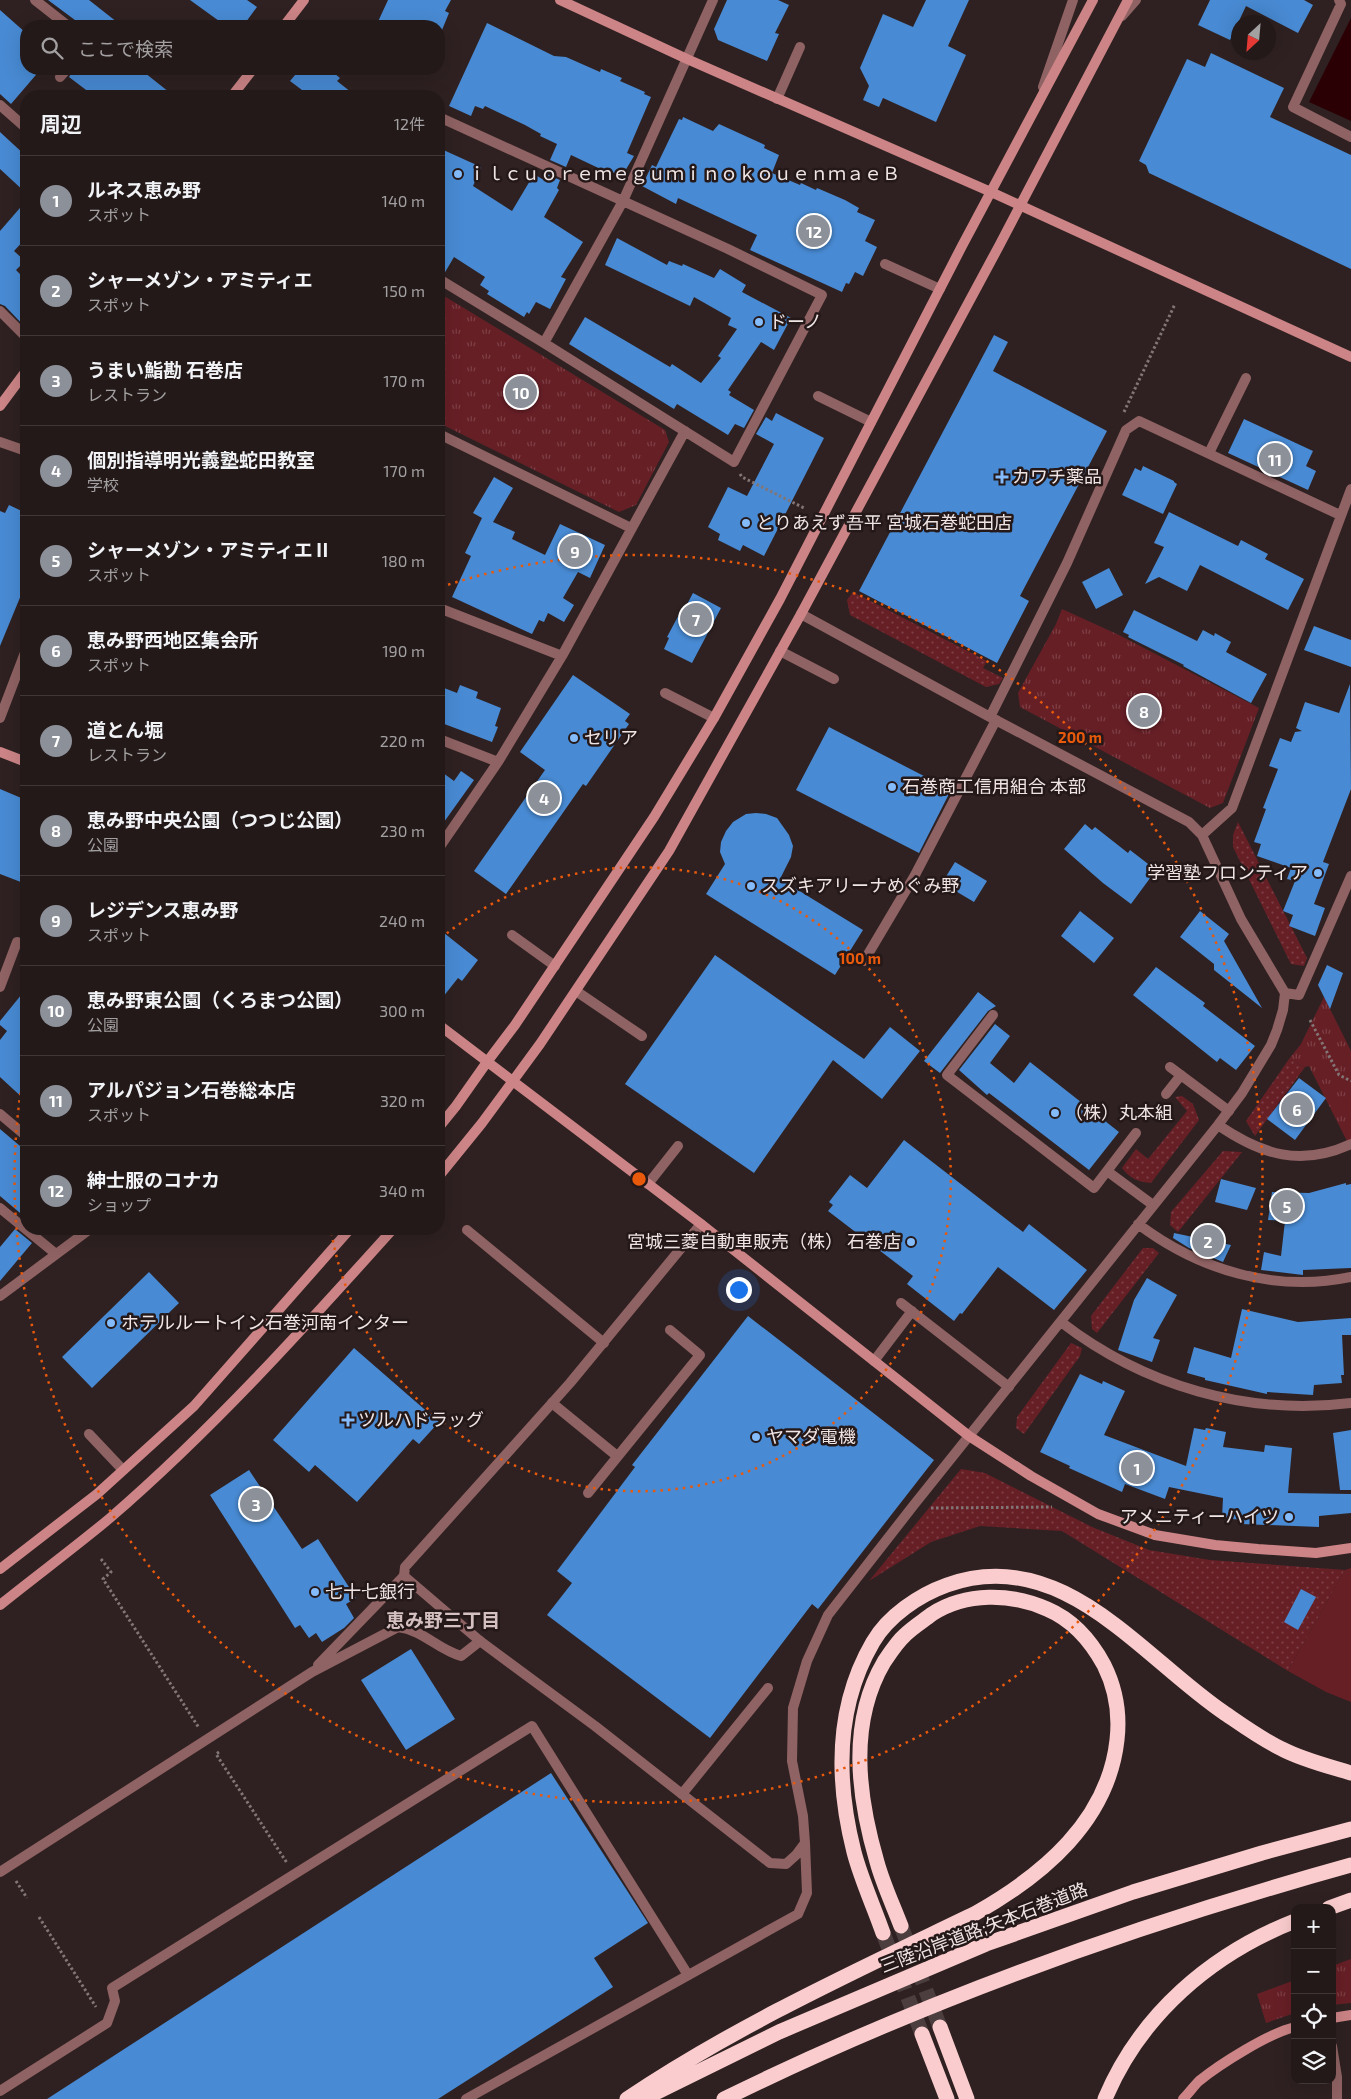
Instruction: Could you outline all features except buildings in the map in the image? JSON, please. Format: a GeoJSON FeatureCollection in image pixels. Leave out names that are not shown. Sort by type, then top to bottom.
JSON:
{"type":"FeatureCollection","features":[{"type":"Feature","properties":{"kind":"highway"},"geometry":{"type":"LineString","coordinates":[[883,1933],[854,1853],[847,1821],[842,1786],[841,1745],[844,1716],[852,1686],[874,1640],[909,1604],[931,1591],[957,1581],[985,1576],[1012,1578],[1041,1582],[1068,1594],[1124,1631],[1196,1692],[1253,1732],[1282,1749],[1318,1764],[1351,1773]]}},
{"type":"Feature","properties":{"kind":"highway"},"geometry":{"type":"LineString","coordinates":[[627,2099],[665,2073],[764,2016],[960,1921],[1004,1897],[1032,1877],[1060,1853],[1078,1833],[1107,1784],[1115,1755],[1118,1727],[1116,1700],[1110,1676],[1097,1653],[1078,1630],[1049,1609],[1024,1600],[998,1597],[968,1599],[943,1608],[903,1636],[878,1673],[867,1701],[861,1728],[859,1756],[862,1791],[877,1863],[901,1926]]}},
{"type":"Feature","properties":{"kind":"highway","name":"三陸沿岸道路;矢本石巻道路"},"geometry":{"type":"LineString","coordinates":[[643,2099],[779,2032],[986,1944],[1133,1892],[1262,1853],[1351,1829]]}},
{"type":"Feature","properties":{"kind":"highway"},"geometry":{"type":"LineString","coordinates":[[724,2099],[847,2041],[999,1979],[1139,1928],[1351,1865]]}},
{"type":"Feature","properties":{"kind":"highway"},"geometry":{"type":"LineString","coordinates":[[1336,1905],[1351,1900]]}},
{"type":"Feature","properties":{"kind":"highway"},"geometry":{"type":"LineString","coordinates":[[1105,2099],[1133,2047],[1162,2011],[1183,1990],[1225,1956],[1248,1942],[1291,1923]]}},
{"type":"Feature","properties":{"kind":"highway"},"geometry":{"type":"LineString","coordinates":[[940,2027],[968,2099]]}},
{"type":"Feature","properties":{"kind":"highway"},"geometry":{"type":"LineString","coordinates":[[922,2034],[947,2099]]}},
{"type":"Feature","properties":{"kind":"street"},"geometry":{"type":"LineString","coordinates":[[35,0],[60,20]]}},
{"type":"Feature","properties":{"kind":"street"},"geometry":{"type":"LineString","coordinates":[[289,20],[304,0]]}},
{"type":"Feature","properties":{"kind":"street"},"geometry":{"type":"LineString","coordinates":[[560,0],[687,60],[991,192],[1351,357]]}},
{"type":"Feature","properties":{"kind":"street"},"geometry":{"type":"LineString","coordinates":[[544,342],[624,201],[713,0]]}},
{"type":"Feature","properties":{"kind":"street"},"geometry":{"type":"LineString","coordinates":[[1041,95],[1073,0]]}},
{"type":"Feature","properties":{"kind":"street"},"geometry":{"type":"LineString","coordinates":[[445,1120],[515,1025],[555,966],[654,817],[714,718],[780,599],[870,422],[1041,95],[1093,0]]}},
{"type":"Feature","properties":{"kind":"street"},"geometry":{"type":"LineString","coordinates":[[445,1168],[513,1082],[669,852],[801,614],[1128,0]]}},
{"type":"Feature","properties":{"kind":"street"},"geometry":{"type":"LineString","coordinates":[[1119,19],[1136,0]]}},
{"type":"Feature","properties":{"kind":"street"},"geometry":{"type":"LineString","coordinates":[[1339,0],[1341,4],[1293,106],[1351,137]]}},
{"type":"Feature","properties":{"kind":"street"},"geometry":{"type":"LineString","coordinates":[[777,99],[800,47]]}},
{"type":"Feature","properties":{"kind":"street"},"geometry":{"type":"LineString","coordinates":[[237,90],[248,75]]}},
{"type":"Feature","properties":{"kind":"street"},"geometry":{"type":"LineString","coordinates":[[0,105],[20,123]]}},
{"type":"Feature","properties":{"kind":"street"},"geometry":{"type":"LineString","coordinates":[[445,120],[624,201],[822,295],[734,462],[544,342],[445,284]]}},
{"type":"Feature","properties":{"kind":"street"},"geometry":{"type":"LineString","coordinates":[[885,264],[940,289]]}},
{"type":"Feature","properties":{"kind":"street"},"geometry":{"type":"LineString","coordinates":[[0,311],[20,331]]}},
{"type":"Feature","properties":{"kind":"street"},"geometry":{"type":"LineString","coordinates":[[1,402],[20,378]]}},
{"type":"Feature","properties":{"kind":"street"},"geometry":{"type":"LineString","coordinates":[[1209,453],[1246,378]]}},
{"type":"Feature","properties":{"kind":"street"},"geometry":{"type":"LineString","coordinates":[[818,396],[870,422]]}},
{"type":"Feature","properties":{"kind":"street"},"geometry":{"type":"LineString","coordinates":[[864,961],[916,875],[993,719],[1067,563],[1126,430],[1139,420],[1340,515]]}},
{"type":"Feature","properties":{"kind":"street"},"geometry":{"type":"LineString","coordinates":[[445,839],[498,762],[562,656],[685,431]]}},
{"type":"Feature","properties":{"kind":"street"},"geometry":{"type":"LineString","coordinates":[[445,437],[631,528]]}},
{"type":"Feature","properties":{"kind":"street"},"geometry":{"type":"LineString","coordinates":[[0,442],[20,450]]}},
{"type":"Feature","properties":{"kind":"street"},"geometry":{"type":"LineString","coordinates":[[1202,835],[1232,808],[1351,489]]}},
{"type":"Feature","properties":{"kind":"street"},"geometry":{"type":"LineString","coordinates":[[445,610],[562,656]]}},
{"type":"Feature","properties":{"kind":"street"},"geometry":{"type":"LineString","coordinates":[[466,2099],[798,1914],[807,1893],[803,1816],[792,1761],[793,1708],[807,1661],[828,1615],[1229,1111],[1271,1045],[1283,1010],[1284,992],[1242,919],[1202,835],[1189,822],[993,719],[801,614]]}},
{"type":"Feature","properties":{"kind":"street"},"geometry":{"type":"LineString","coordinates":[[780,651],[834,679]]}},
{"type":"Feature","properties":{"kind":"street"},"geometry":{"type":"LineString","coordinates":[[0,718],[20,666]]}},
{"type":"Feature","properties":{"kind":"street"},"geometry":{"type":"LineString","coordinates":[[665,693],[714,718]]}},
{"type":"Feature","properties":{"kind":"street"},"geometry":{"type":"LineString","coordinates":[[445,741],[498,762]]}},
{"type":"Feature","properties":{"kind":"street"},"geometry":{"type":"LineString","coordinates":[[0,752],[20,760]]}},
{"type":"Feature","properties":{"kind":"street"},"geometry":{"type":"LineString","coordinates":[[1284,992],[1299,995],[1351,876]]}},
{"type":"Feature","properties":{"kind":"street"},"geometry":{"type":"LineString","coordinates":[[512,935],[555,966]]}},
{"type":"Feature","properties":{"kind":"street"},"geometry":{"type":"LineString","coordinates":[[0,987],[17,942],[20,943]]}},
{"type":"Feature","properties":{"kind":"street"},"geometry":{"type":"LineString","coordinates":[[576,991],[642,1036]]}},
{"type":"Feature","properties":{"kind":"street"},"geometry":{"type":"LineString","coordinates":[[993,1015],[947,1075],[1094,1188],[1136,1133]]}},
{"type":"Feature","properties":{"kind":"street"},"geometry":{"type":"LineString","coordinates":[[445,1030],[700,1224],[969,1436],[1031,1476],[1098,1514],[1155,1535],[1215,1545],[1268,1550],[1316,1553],[1351,1548]]}},
{"type":"Feature","properties":{"kind":"street"},"geometry":{"type":"LineString","coordinates":[[1170,1067],[1229,1111]]}},
{"type":"Feature","properties":{"kind":"street"},"geometry":{"type":"LineString","coordinates":[[1166,1094],[1181,1074]]}},
{"type":"Feature","properties":{"kind":"street"},"geometry":{"type":"LineString","coordinates":[[0,1114],[20,1131]]}},
{"type":"Feature","properties":{"kind":"street"},"geometry":{"type":"LineString","coordinates":[[1218,1125],[1256,1148],[1281,1155],[1314,1156],[1351,1144]]}},
{"type":"Feature","properties":{"kind":"street"},"geometry":{"type":"LineString","coordinates":[[648,1184],[678,1146]]}},
{"type":"Feature","properties":{"kind":"street"},"geometry":{"type":"LineString","coordinates":[[1107,1171],[1153,1205]]}},
{"type":"Feature","properties":{"kind":"street"},"geometry":{"type":"LineString","coordinates":[[0,1208],[20,1224]]}},
{"type":"Feature","properties":{"kind":"street"},"geometry":{"type":"LineString","coordinates":[[312,1672],[404,1576],[405,1567],[604,1343],[700,1224]]}},
{"type":"Feature","properties":{"kind":"street"},"geometry":{"type":"LineString","coordinates":[[1138,1224],[1183,1254],[1239,1273],[1277,1282],[1302,1283],[1325,1282],[1351,1277]]}},
{"type":"Feature","properties":{"kind":"street"},"geometry":{"type":"LineString","coordinates":[[468,1230],[604,1343]]}},
{"type":"Feature","properties":{"kind":"street"},"geometry":{"type":"LineString","coordinates":[[33,1235],[56,1254]]}},
{"type":"Feature","properties":{"kind":"street"},"geometry":{"type":"LineString","coordinates":[[0,1296],[82,1235]]}},
{"type":"Feature","properties":{"kind":"street"},"geometry":{"type":"LineString","coordinates":[[0,1568],[97,1494],[194,1406],[345,1235]]}},
{"type":"Feature","properties":{"kind":"street"},"geometry":{"type":"LineString","coordinates":[[0,1605],[110,1518],[208,1427],[329,1300],[388,1235]]}},
{"type":"Feature","properties":{"kind":"street"},"geometry":{"type":"LineString","coordinates":[[901,1303],[1009,1387]]}},
{"type":"Feature","properties":{"kind":"street"},"geometry":{"type":"LineString","coordinates":[[874,1361],[912,1311]]}},
{"type":"Feature","properties":{"kind":"street"},"geometry":{"type":"LineString","coordinates":[[1061,1322],[1107,1353],[1136,1369],[1193,1391],[1220,1398],[1272,1405],[1330,1406],[1351,1404]]}},
{"type":"Feature","properties":{"kind":"street"},"geometry":{"type":"LineString","coordinates":[[588,1493],[700,1355],[670,1330]]}},
{"type":"Feature","properties":{"kind":"street"},"geometry":{"type":"LineString","coordinates":[[552,1403],[617,1456]]}},
{"type":"Feature","properties":{"kind":"street"},"geometry":{"type":"LineString","coordinates":[[89,1434],[123,1470]]}},
{"type":"Feature","properties":{"kind":"street"},"geometry":{"type":"LineString","coordinates":[[404,1576],[480,1640],[595,1726],[770,1863],[786,1864],[796,1856],[805,1843]]}},
{"type":"Feature","properties":{"kind":"street"},"geometry":{"type":"LineString","coordinates":[[0,1872],[312,1672],[398,1627],[412,1628],[449,1653],[461,1656],[480,1640]]}},
{"type":"Feature","properties":{"kind":"street"},"geometry":{"type":"LineString","coordinates":[[682,1794],[768,1688]]}},
{"type":"Feature","properties":{"kind":"street"},"geometry":{"type":"LineString","coordinates":[[0,2091],[107,2023],[115,2001],[112,1988],[532,1726],[688,1975]]}},
{"type":"Feature","properties":{"kind":"street"},"geometry":{"type":"LineString","coordinates":[[1336,2017],[1351,2015]]}},
{"type":"Feature","properties":{"kind":"street"},"geometry":{"type":"LineString","coordinates":[[1183,2099],[1199,2081],[1246,2049],[1291,2028]]}},
{"type":"Feature","properties":{"kind":"street"},"geometry":{"type":"LineString","coordinates":[[1336,2071],[1337,2099]]}},
{"type":"Feature","properties":{"kind":"path"},"geometry":{"type":"LineString","coordinates":[[1120,420],[1175,304]]}},
{"type":"Feature","properties":{"kind":"path"},"geometry":{"type":"LineString","coordinates":[[734,462],[742,477],[804,508]]}},
{"type":"Feature","properties":{"kind":"path"},"geometry":{"type":"LineString","coordinates":[[1310,1020],[1338,1075],[1351,1081]]}},
{"type":"Feature","properties":{"kind":"path"},"geometry":{"type":"LineString","coordinates":[[928,1508],[1055,1507]]}},
{"type":"Feature","properties":{"kind":"path"},"geometry":{"type":"LineString","coordinates":[[101,1559],[111,1572],[103,1579],[200,1729]]}},
{"type":"Feature","properties":{"kind":"path"},"geometry":{"type":"LineString","coordinates":[[222,1750],[216,1754],[290,1868]]}},
{"type":"Feature","properties":{"kind":"path"},"geometry":{"type":"LineString","coordinates":[[16,1881],[27,1898]]}},
{"type":"Feature","properties":{"kind":"path"},"geometry":{"type":"LineString","coordinates":[[39,1917],[96,2008]]}},
{"type":"Feature","properties":{"kind":"green space"},"geometry":{"type":"Polygon","coordinates":[[[445,297],[665,430],[669,442],[636,505],[619,512],[445,426],[445,297]]]}},
{"type":"Feature","properties":{"kind":"green space"},"geometry":{"type":"Polygon","coordinates":[[[853,592],[987,661],[983,668],[1003,678],[999,684],[986,687],[850,615],[847,600],[853,592]]]}},
{"type":"Feature","properties":{"kind":"green space"},"geometry":{"type":"Polygon","coordinates":[[[1062,609],[1119,635],[1259,708],[1223,803],[1210,808],[1020,707],[1018,693],[1056,624],[1062,609]]]}},
{"type":"Feature","properties":{"kind":"green space"},"geometry":{"type":"Polygon","coordinates":[[[1238,822],[1307,958],[1304,966],[1291,964],[1233,847],[1233,835],[1238,822]]]}},
{"type":"Feature","properties":{"kind":"green space"},"geometry":{"type":"Polygon","coordinates":[[[1324,997],[1351,1051],[1351,1149],[1309,1066],[1305,1067],[1289,1059],[1301,1044],[1324,997]]]}},
{"type":"Feature","properties":{"kind":"green space"},"geometry":{"type":"Polygon","coordinates":[[[1289,1059],[1305,1067],[1255,1136],[1246,1121],[1289,1059]]]}},
{"type":"Feature","properties":{"kind":"green space"},"geometry":{"type":"Polygon","coordinates":[[[1182,1096],[1193,1104],[1199,1120],[1151,1183],[1139,1181],[1122,1168],[1136,1149],[1148,1159],[1187,1111],[1175,1097],[1182,1096]]]}},
{"type":"Feature","properties":{"kind":"green space"},"geometry":{"type":"Polygon","coordinates":[[[1223,1151],[1242,1152],[1178,1232],[1170,1225],[1171,1212],[1223,1151]]]}},
{"type":"Feature","properties":{"kind":"green space"},"geometry":{"type":"Polygon","coordinates":[[[1143,1248],[1153,1248],[1159,1253],[1097,1333],[1092,1329],[1091,1316],[1143,1248]]]}},
{"type":"Feature","properties":{"kind":"green space"},"geometry":{"type":"Polygon","coordinates":[[[1071,1343],[1082,1348],[1080,1356],[1024,1434],[1016,1428],[1017,1417],[1071,1343]]]}},
{"type":"Feature","properties":{"kind":"green space"},"geometry":{"type":"Polygon","coordinates":[[[961,1469],[985,1473],[1092,1527],[1149,1550],[1210,1560],[1345,1570],[1288,1671],[1062,1531],[980,1526],[931,1542],[869,1581],[961,1469]]]}},
{"type":"Feature","properties":{"kind":"green space"},"geometry":{"type":"Polygon","coordinates":[[[1351,1568],[1351,1702],[1326,1692],[1288,1671],[1345,1570],[1351,1568]]]}},
{"type":"Feature","properties":{"kind":"green space"},"geometry":{"type":"Polygon","coordinates":[[[1351,1959],[1351,2003],[1336,2005],[1336,1965],[1351,1959]]]}},
{"type":"Feature","properties":{"kind":"green space"},"geometry":{"type":"Polygon","coordinates":[[[1291,1981],[1291,2014],[1266,2023],[1257,1994],[1291,1981]]]}},
{"type":"Feature","properties":{"kind":"shaded area"},"geometry":{"type":"Polygon","coordinates":[[[1351,18],[1351,121],[1309,102],[1351,18]]]}},
{"type":"Feature","properties":{"kind":"tunnel"},"geometry":{"type":"LineString","coordinates":[[901,1926],[940,2027]]}},
{"type":"Feature","properties":{"kind":"tunnel"},"geometry":{"type":"LineString","coordinates":[[883,1933],[922,2034]]}},
{"type":"Feature","properties":{"kind":"place","name":"ｉｌｃｕｏｒｅｍｅｇｕｍｉｎｏｋｏｕｅｎｍａｅＢ"},"geometry":{"type":"Point","coordinates":[458,174]}},
{"type":"Feature","properties":{"kind":"place","name":"紳士服のコナカ"},"geometry":{"type":"Point","coordinates":[814,231]}},
{"type":"Feature","properties":{"kind":"place","name":"ドーノ"},"geometry":{"type":"Point","coordinates":[759,322]}},
{"type":"Feature","properties":{"kind":"place","name":"恵み野東公園（くろまつ公園）"},"geometry":{"type":"Point","coordinates":[521,392]}},
{"type":"Feature","properties":{"kind":"place","name":"アルパジョン石巻総本店"},"geometry":{"type":"Point","coordinates":[1275,459]}},
{"type":"Feature","properties":{"kind":"place","name":"カワチ薬品"},"geometry":{"type":"Point","coordinates":[1002,477]}},
{"type":"Feature","properties":{"kind":"place","name":"とりあえず吾平 宮城石巻蛇田店"},"geometry":{"type":"Point","coordinates":[746,523]}},
{"type":"Feature","properties":{"kind":"place","name":"レジデンス恵み野"},"geometry":{"type":"Point","coordinates":[575,551]}},
{"type":"Feature","properties":{"kind":"place","name":"道とん堀"},"geometry":{"type":"Point","coordinates":[696,619]}},
{"type":"Feature","properties":{"kind":"place","name":"恵み野中央公園（つつじ公園）"},"geometry":{"type":"Point","coordinates":[1144,711]}},
{"type":"Feature","properties":{"kind":"place","name":"セリア"},"geometry":{"type":"Point","coordinates":[574,738]}},
{"type":"Feature","properties":{"kind":"place","name":"石巻商工信用組合 本部"},"geometry":{"type":"Point","coordinates":[892,787]}},
{"type":"Feature","properties":{"kind":"place","name":"個別指導明光義塾蛇田教室"},"geometry":{"type":"Point","coordinates":[544,798]}},
{"type":"Feature","properties":{"kind":"place","name":"学習塾フロンティア"},"geometry":{"type":"Point","coordinates":[1318,873]}},
{"type":"Feature","properties":{"kind":"place","name":"スズキアリーナめぐみ野"},"geometry":{"type":"Point","coordinates":[751,886]}},
{"type":"Feature","properties":{"kind":"place","name":"恵み野西地区集会所"},"geometry":{"type":"Point","coordinates":[1297,1109]}},
{"type":"Feature","properties":{"kind":"place","name":"（株）丸本組"},"geometry":{"type":"Point","coordinates":[1055,1113]}},
{"type":"Feature","properties":{"kind":"place","name":"シャーメゾン・アミティエⅡ"},"geometry":{"type":"Point","coordinates":[1287,1206]}},
{"type":"Feature","properties":{"kind":"place","name":"シャーメゾン・アミティエ"},"geometry":{"type":"Point","coordinates":[1208,1241]}},
{"type":"Feature","properties":{"kind":"place","name":"宮城三菱自動車販売（株） 石巻店"},"geometry":{"type":"Point","coordinates":[911,1242]}},
{"type":"Feature","properties":{"kind":"place","name":"ホテルルートイン石巻河南インター"},"geometry":{"type":"Point","coordinates":[111,1323]}},
{"type":"Feature","properties":{"kind":"place","name":"ツルハドラッグ"},"geometry":{"type":"Point","coordinates":[348,1420]}},
{"type":"Feature","properties":{"kind":"place","name":"ヤマダ電機"},"geometry":{"type":"Point","coordinates":[756,1437]}},
{"type":"Feature","properties":{"kind":"place","name":"ルネス恵み野"},"geometry":{"type":"Point","coordinates":[1137,1468]}},
{"type":"Feature","properties":{"kind":"place","name":"うまい鮨勘 石巻店"},"geometry":{"type":"Point","coordinates":[256,1504]}},
{"type":"Feature","properties":{"kind":"place","name":"アメニティーハイツ"},"geometry":{"type":"Point","coordinates":[1289,1517]}},
{"type":"Feature","properties":{"kind":"place","name":"七十七銀行"},"geometry":{"type":"Point","coordinates":[315,1592]}},
{"type":"Feature","properties":{"kind":"district","name":"恵み野三丁目"},"geometry":{"type":"Point","coordinates":[443,1620]}}]}
